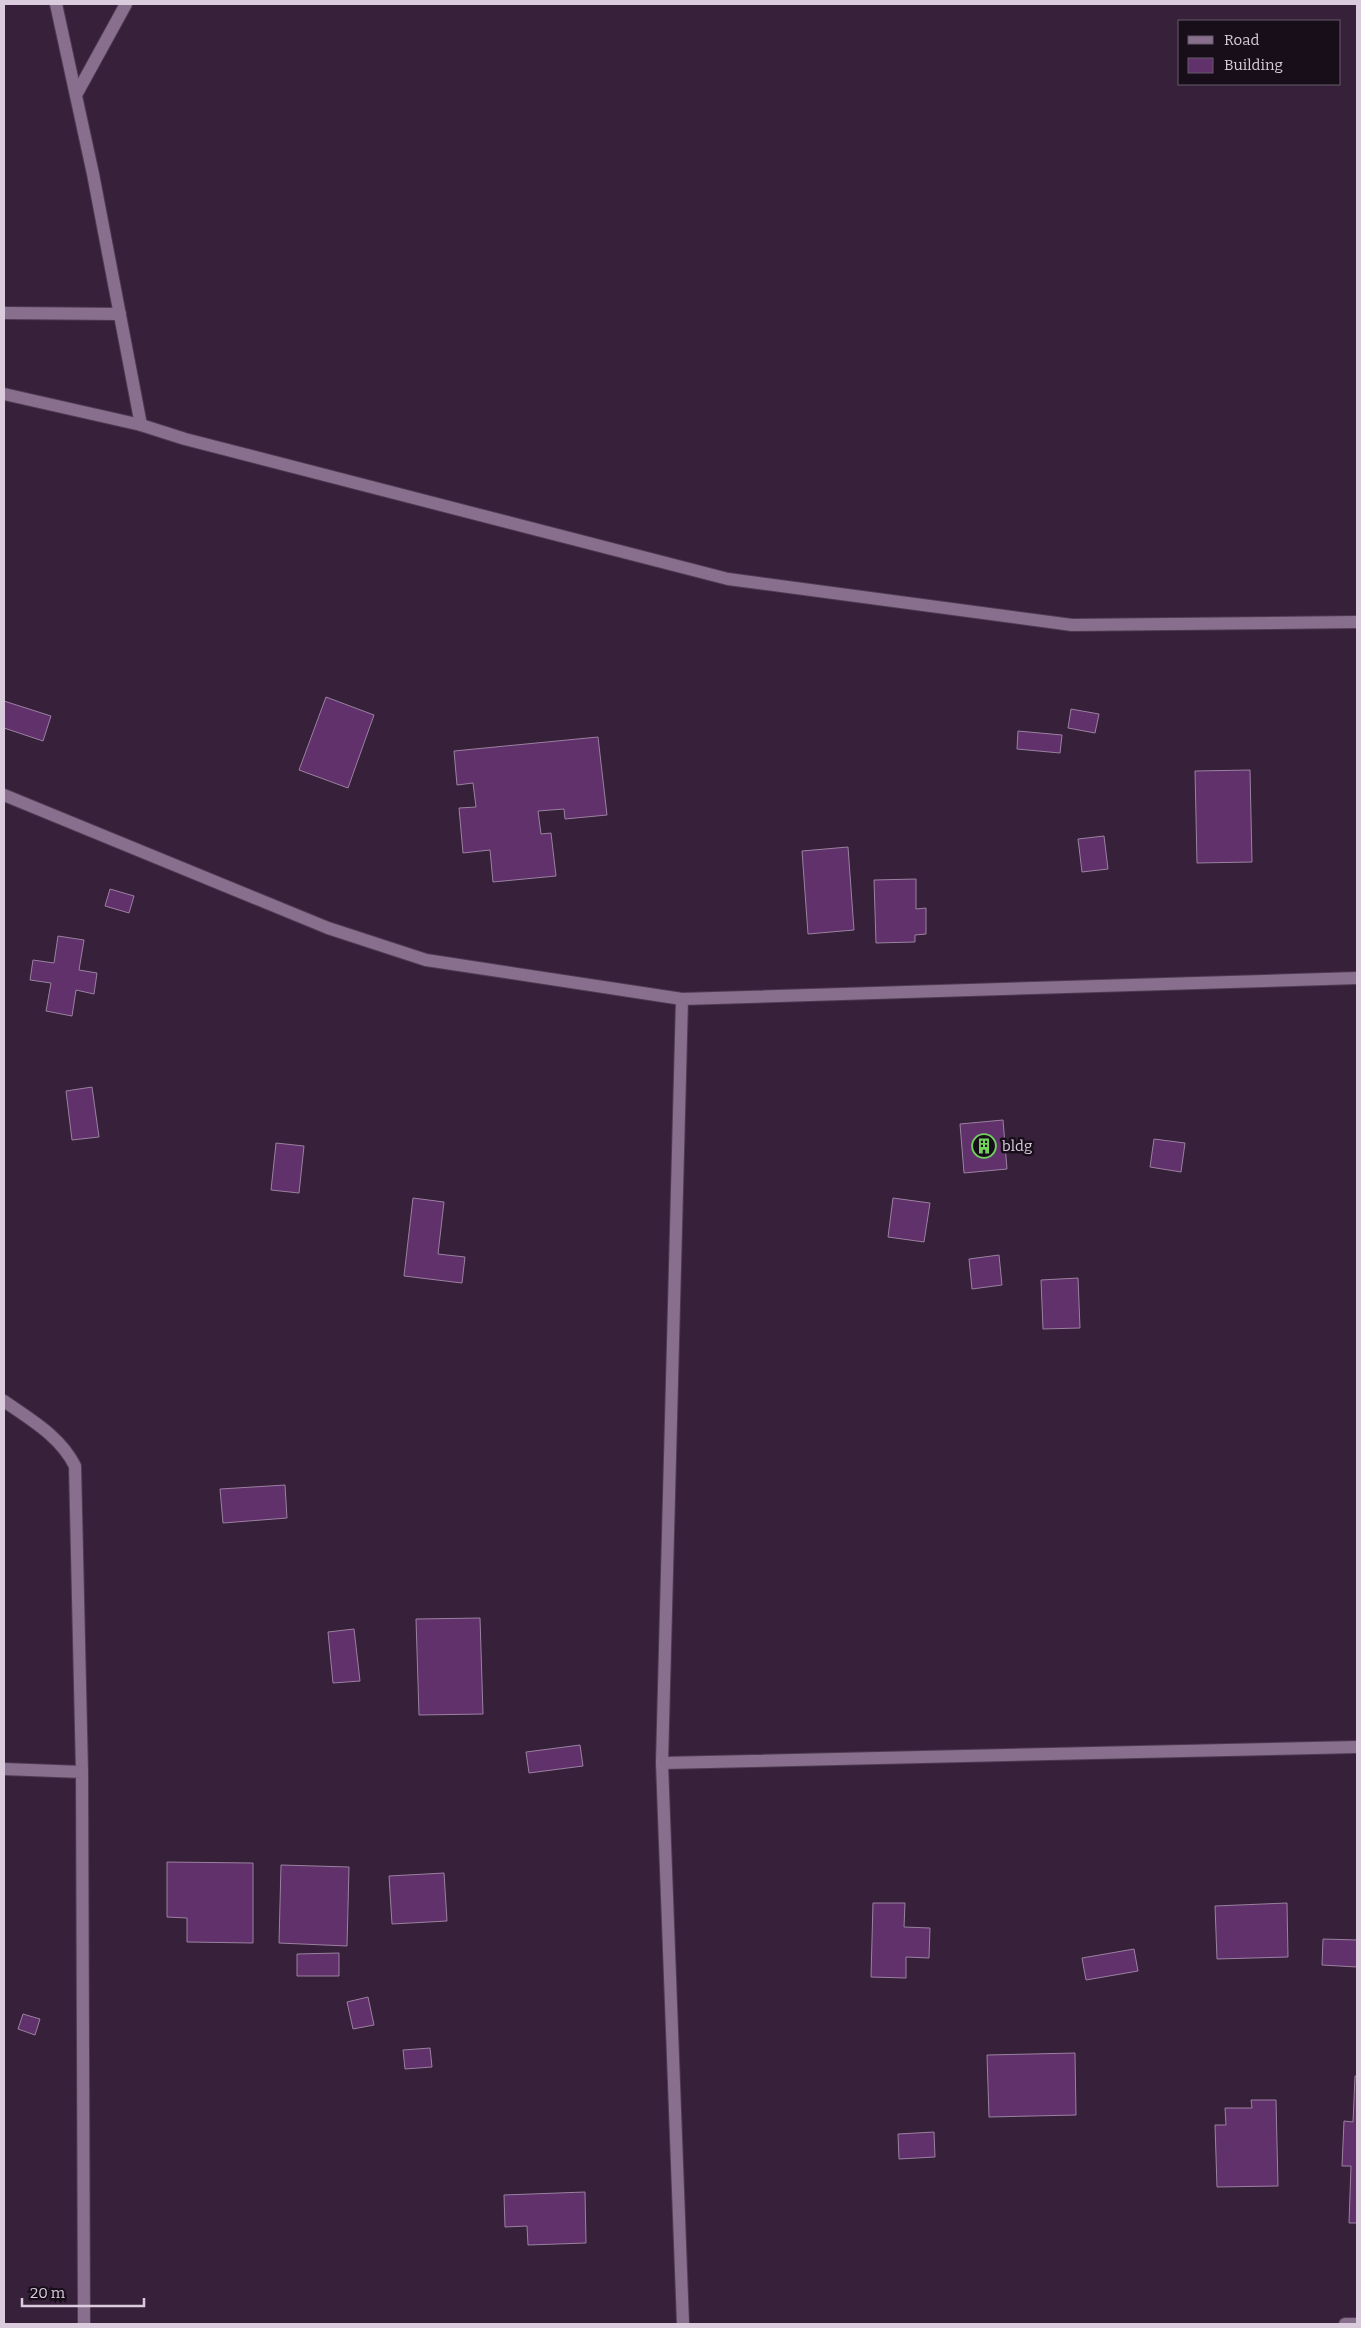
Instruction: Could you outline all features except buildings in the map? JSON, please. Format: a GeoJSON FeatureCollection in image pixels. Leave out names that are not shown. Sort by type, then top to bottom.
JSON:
{"type":"FeatureCollection","features":[{"type":"Feature","properties":{"kind":"street"},"geometry":{"type":"LineString","coordinates":[[56,4],[76,95],[141,425]]}},
{"type":"Feature","properties":{"kind":"street"},"geometry":{"type":"LineString","coordinates":[[76,95],[126,4]]}},
{"type":"Feature","properties":{"kind":"street"},"geometry":{"type":"LineString","coordinates":[[4,313],[120,314]]}},
{"type":"Feature","properties":{"kind":"street"},"geometry":{"type":"LineString","coordinates":[[4,394],[141,425],[204,444],[728,579],[1072,625],[1357,622]]}},
{"type":"Feature","properties":{"kind":"street"},"geometry":{"type":"LineString","coordinates":[[4,796],[328,928],[426,960],[682,999],[1357,978]]}},
{"type":"Feature","properties":{"kind":"street"},"geometry":{"type":"LineString","coordinates":[[682,999],[662,1763],[683,2324]]}},
{"type":"Feature","properties":{"kind":"street"},"geometry":{"type":"LineString","coordinates":[[4,1401],[50,1433],[67,1450],[75,1466],[82,1772],[84,2324]]}},
{"type":"Feature","properties":{"kind":"street"},"geometry":{"type":"LineString","coordinates":[[662,1763],[1357,1747]]}},
{"type":"Feature","properties":{"kind":"street"},"geometry":{"type":"LineString","coordinates":[[4,1769],[82,1772]]}},
{"type":"Feature","properties":{"kind":"street"},"geometry":{"type":"LineString","coordinates":[[1345,2324],[1357,2324]]}},
{"type":"Feature","properties":{"kind":"place","name":"bldg"},"geometry":{"type":"Point","coordinates":[984,1146]}}]}
